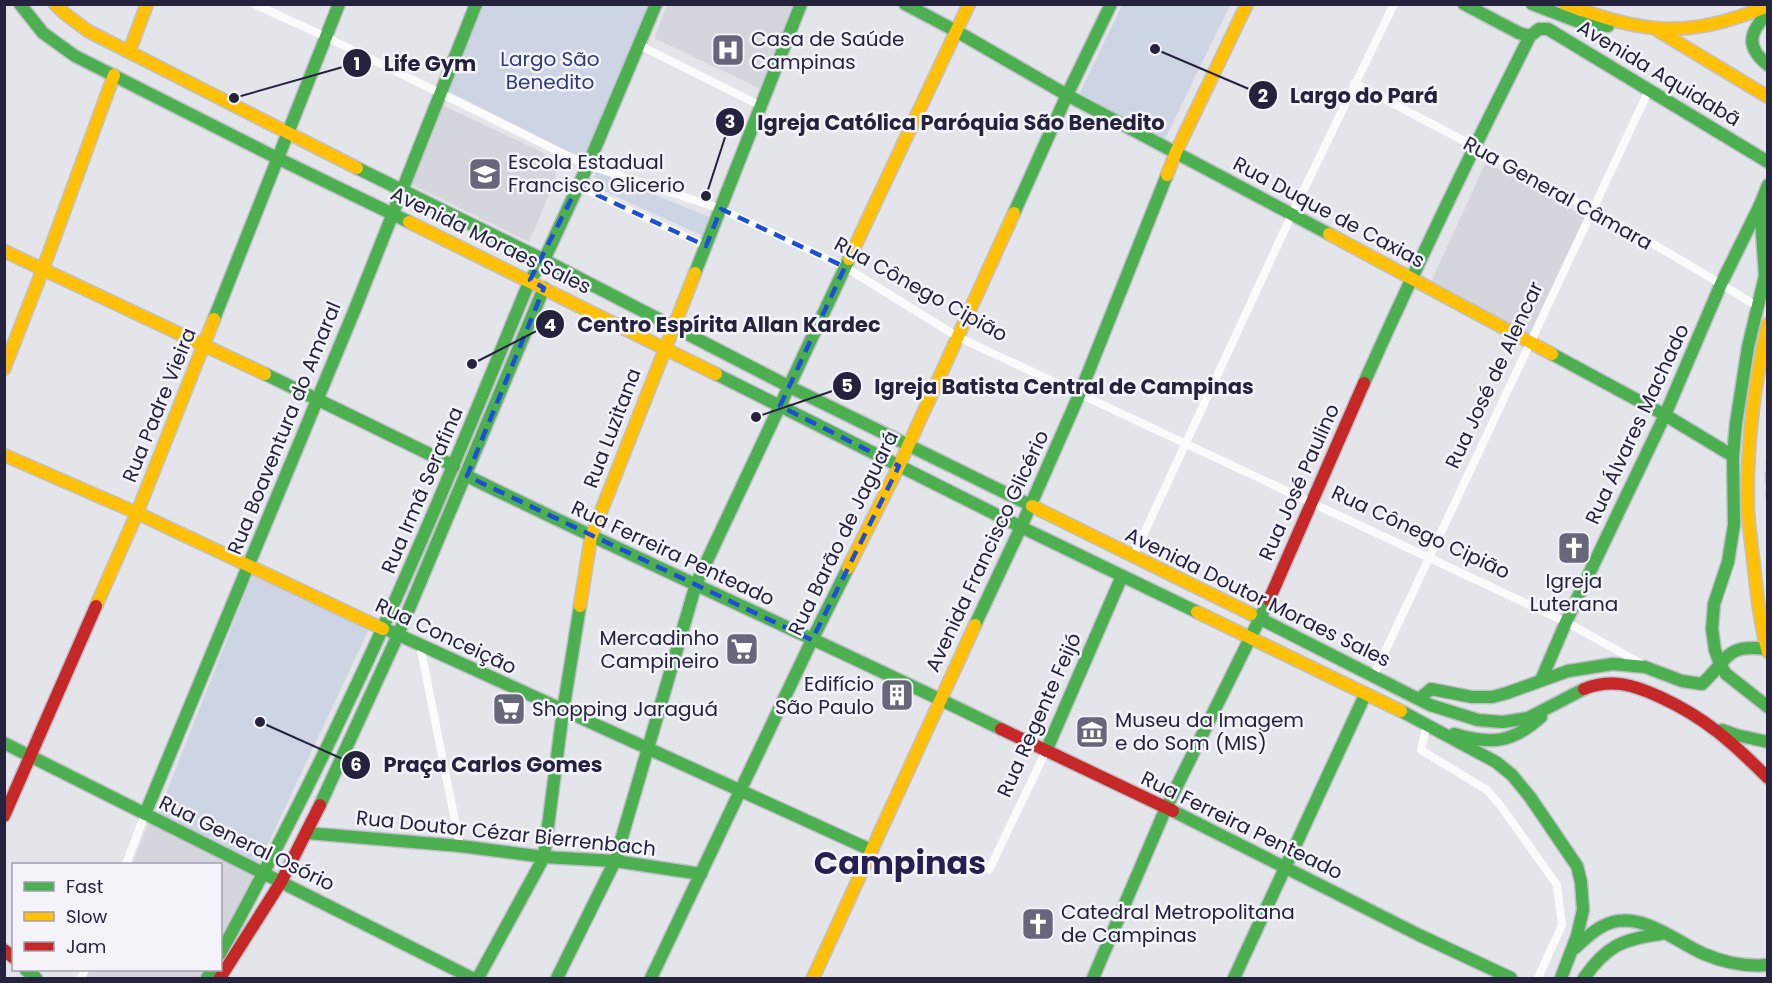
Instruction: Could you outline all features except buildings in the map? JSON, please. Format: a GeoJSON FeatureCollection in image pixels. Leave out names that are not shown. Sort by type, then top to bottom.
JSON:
{"type":"FeatureCollection","features":[{"type":"Feature","properties":{"kind":"main road","name":"Avenida Moraes Sales"},"geometry":{"type":"LineString","coordinates":[[20,4],[36,25],[75,56],[277,158],[530,280],[1021,527]]}},
{"type":"Feature","properties":{"kind":"main road","name":"Avenida Moraes Sales"},"geometry":{"type":"LineString","coordinates":[[55,4],[88,31],[909,445]]}},
{"type":"Feature","properties":{"kind":"main road"},"geometry":{"type":"LineString","coordinates":[[129,52],[147,4]]}},
{"type":"Feature","properties":{"kind":"main road","name":"Rua Padre Vieira"},"geometry":{"type":"LineString","coordinates":[[4,816],[137,513],[339,4]]}},
{"type":"Feature","properties":{"kind":"main road","name":"Rua Boaventura do Amaral"},"geometry":{"type":"LineString","coordinates":[[145,814],[318,399],[476,4]]}},
{"type":"Feature","properties":{"kind":"main road"},"geometry":{"type":"LineString","coordinates":[[544,260],[588,165],[656,4]]}},
{"type":"Feature","properties":{"kind":"main road","name":"Rua Luzitana"},"geometry":{"type":"LineString","coordinates":[[478,978],[544,856],[563,711],[591,537],[801,4]]}},
{"type":"Feature","properties":{"kind":"main road","name":"Rua Duque de Caxias"},"geometry":{"type":"LineString","coordinates":[[906,4],[1067,94],[1665,415],[1733,456]]}},
{"type":"Feature","properties":{"kind":"main road"},"geometry":{"type":"LineString","coordinates":[[557,978],[615,861],[696,584],[969,4]]}},
{"type":"Feature","properties":{"kind":"main road","name":"Rua Barão de Jaguará"},"geometry":{"type":"LineString","coordinates":[[651,978],[812,640],[909,445],[1067,94],[1111,4]]}},
{"type":"Feature","properties":{"kind":"main road","name":"Avenida Francisco Glicério"},"geometry":{"type":"LineString","coordinates":[[813,978],[1031,505],[1080,393],[1176,152],[1247,4]]}},
{"type":"Feature","properties":{"kind":"main road","name":"Avenida Aquidabã"},"geometry":{"type":"LineString","coordinates":[[1464,4],[1519,33],[1530,36],[1539,29],[1548,29],[1767,162]]}},
{"type":"Feature","properties":{"kind":"main road"},"geometry":{"type":"LineString","coordinates":[[1532,4],[1577,22],[1599,26],[1632,26]]}},
{"type":"Feature","properties":{"kind":"main road"},"geometry":{"type":"LineString","coordinates":[[1565,4],[1632,26],[1657,30],[1706,25],[1739,18],[1767,6]]}},
{"type":"Feature","properties":{"kind":"main road"},"geometry":{"type":"LineString","coordinates":[[1767,13],[1756,24],[1752,35],[1752,45],[1757,56],[1767,65]]}},
{"type":"Feature","properties":{"kind":"main road"},"geometry":{"type":"LineString","coordinates":[[1657,30],[1767,97]]}},
{"type":"Feature","properties":{"kind":"main road","name":"Rua José Paulino"},"geometry":{"type":"LineString","coordinates":[[1093,978],[1166,808],[1260,619],[1411,278],[1530,36]]}},
{"type":"Feature","properties":{"kind":"main road"},"geometry":{"type":"LineString","coordinates":[[4,369],[114,75]]}},
{"type":"Feature","properties":{"kind":"main road","name":"Rua Álvares Machado"},"geometry":{"type":"LineString","coordinates":[[1541,680],[1566,622],[1665,415],[1722,284],[1763,213],[1767,185]]}},
{"type":"Feature","properties":{"kind":"main road"},"geometry":{"type":"LineString","coordinates":[[1763,213],[1765,276],[1741,388],[1733,456],[1734,525],[1728,562],[1719,587],[1713,615],[1714,639],[1720,664],[1726,674],[1767,707]]}},
{"type":"Feature","properties":{"kind":"main road"},"geometry":{"type":"LineString","coordinates":[[4,251],[318,399],[454,466]]}},
{"type":"Feature","properties":{"kind":"main road","name":"Rua Irmã Serafina"},"geometry":{"type":"LineString","coordinates":[[222,950],[265,874],[383,629],[454,466],[530,280],[544,260]]}},
{"type":"Feature","properties":{"kind":"main road","name":"Rua Irmã Serafina"},"geometry":{"type":"LineString","coordinates":[[220,978],[281,882],[307,833],[398,635],[467,476],[544,288]]}},
{"type":"Feature","properties":{"kind":"main road"},"geometry":{"type":"LineString","coordinates":[[1767,324],[1752,408],[1748,448],[1748,504],[1759,610],[1767,650]]}},
{"type":"Feature","properties":{"kind":"main road","name":"Avenida Doutor Moraes Sales"},"geometry":{"type":"LineString","coordinates":[[909,445],[1419,699],[1466,718],[1490,723],[1516,721],[1528,718],[1583,689],[1612,683],[1625,683],[1680,706],[1712,726]]}},
{"type":"Feature","properties":{"kind":"main road","name":"Rua Conceição"},"geometry":{"type":"LineString","coordinates":[[4,455],[137,513],[383,629],[871,850]]}},
{"type":"Feature","properties":{"kind":"main road","name":"Rua Ferreira Penteado"},"geometry":{"type":"LineString","coordinates":[[467,476],[591,537],[940,699],[1511,978]]}},
{"type":"Feature","properties":{"kind":"main road","name":"Avenida Doutor Moraes Sales"},"geometry":{"type":"LineString","coordinates":[[1021,527],[1427,724],[1496,762],[1530,797],[1577,866],[1584,906],[1572,952],[1561,978]]}},
{"type":"Feature","properties":{"kind":"main road","name":"Rua Regente Feijó"},"geometry":{"type":"LineString","coordinates":[[1046,751],[1122,576]]}},
{"type":"Feature","properties":{"kind":"main road","name":"Rua Cônego Cipião"},"geometry":{"type":"LineString","coordinates":[[1647,668],[1694,684],[1704,682],[1730,652],[1737,648],[1767,650]]}},
{"type":"Feature","properties":{"kind":"main road"},"geometry":{"type":"LineString","coordinates":[[1419,699],[1431,689],[1487,698],[1512,692],[1576,669],[1604,665],[1647,668]]}},
{"type":"Feature","properties":{"kind":"main road"},"geometry":{"type":"LineString","coordinates":[[1234,978],[1365,695]]}},
{"type":"Feature","properties":{"kind":"main road"},"geometry":{"type":"LineString","coordinates":[[1427,724],[1463,737],[1483,740],[1510,737],[1523,732],[1564,698]]}},
{"type":"Feature","properties":{"kind":"main road"},"geometry":{"type":"LineString","coordinates":[[1712,726],[1736,735],[1767,742]]}},
{"type":"Feature","properties":{"kind":"main road"},"geometry":{"type":"LineString","coordinates":[[1712,726],[1767,778]]}},
{"type":"Feature","properties":{"kind":"main road","name":"Rua General Osório"},"geometry":{"type":"LineString","coordinates":[[4,742],[472,978]]}},
{"type":"Feature","properties":{"kind":"main road","name":"Rua Doutor Cézar Bierrenbach"},"geometry":{"type":"LineString","coordinates":[[307,833],[615,861],[701,874]]}},
{"type":"Feature","properties":{"kind":"main road"},"geometry":{"type":"LineString","coordinates":[[1572,952],[1600,927],[1614,921],[1626,920],[1642,924],[1682,944],[1742,966],[1766,966]]}},
{"type":"Feature","properties":{"kind":"main road"},"geometry":{"type":"LineString","coordinates":[[1584,978],[1602,954],[1617,943],[1631,938],[1663,933]]}},
{"type":"Feature","properties":{"kind":"street","name":"Rua Cônego Cipião"},"geometry":{"type":"LineString","coordinates":[[254,4],[588,165],[721,209],[845,267],[958,337],[1566,622],[1647,668]]}},
{"type":"Feature","properties":{"kind":"street"},"geometry":{"type":"LineString","coordinates":[[1133,557],[1292,214],[1394,4]]}},
{"type":"Feature","properties":{"kind":"street"},"geometry":{"type":"LineString","coordinates":[[639,45],[761,106]]}},
{"type":"Feature","properties":{"kind":"street","name":"Rua General Câmara"},"geometry":{"type":"LineString","coordinates":[[1354,83],[1592,211],[1722,284],[1758,307]]}},
{"type":"Feature","properties":{"kind":"street","name":"Rua José de Alencar"},"geometry":{"type":"LineString","coordinates":[[1374,675],[1649,90]]}},
{"type":"Feature","properties":{"kind":"street"},"geometry":{"type":"LineString","coordinates":[[578,186],[706,246]]}},
{"type":"Feature","properties":{"kind":"street"},"geometry":{"type":"LineString","coordinates":[[420,645],[460,846]]}},
{"type":"Feature","properties":{"kind":"street"},"geometry":{"type":"LineString","coordinates":[[1427,724],[1421,750],[1486,790],[1500,805],[1557,885],[1562,925],[1538,978]]}},
{"type":"Feature","properties":{"kind":"street","name":"Rua Regente Feijó"},"geometry":{"type":"LineString","coordinates":[[989,870],[1046,751]]}},
{"type":"Feature","properties":{"kind":"street","name":"Rua Boaventura do Amaral"},"geometry":{"type":"LineString","coordinates":[[126,863],[145,814]]}},
{"type":"Feature","properties":{"kind":"highlighted area"},"geometry":{"type":"Polygon","coordinates":[[[578,186],[706,246],[721,209],[845,267],[780,406],[899,466],[812,640],[467,476],[544,288],[530,280],[578,186]]]}},
{"type":"Feature","properties":{"kind":"shaded area","name":"Casa de Saúde Campinas"},"geometry":{"type":"Polygon","coordinates":[[[667,5],[797,5],[763,89],[761,89],[656,39],[655,36],[667,5]]]}},
{"type":"Feature","properties":{"kind":"shaded area","name":"Escola Estadual Francisco Glicerio"},"geometry":{"type":"Polygon","coordinates":[[[442,105],[546,154],[555,166],[556,179],[529,242],[408,183],[442,105]]]}},
{"type":"Feature","properties":{"kind":"shaded area"},"geometry":{"type":"Polygon","coordinates":[[[1486,162],[1587,218],[1529,339],[1430,284],[1486,162]]]}},
{"type":"Feature","properties":{"kind":"shaded area"},"geometry":{"type":"Polygon","coordinates":[[[150,820],[259,874],[222,941],[222,863],[132,863],[150,820]]]}},
{"type":"Feature","properties":{"kind":"shaded area"},"geometry":{"type":"Polygon","coordinates":[[[88,971],[205,971],[201,978],[84,978],[88,971]]]}},
{"type":"Feature","properties":{"kind":"green space","name":"Largo São Benedito"},"geometry":{"type":"Polygon","coordinates":[[[483,5],[648,5],[585,160],[448,91],[483,5]]]}},
{"type":"Feature","properties":{"kind":"green space"},"geometry":{"type":"Polygon","coordinates":[[[1122,5],[1230,5],[1165,139],[1080,93],[1122,5]]]}},
{"type":"Feature","properties":{"kind":"green space"},"geometry":{"type":"Polygon","coordinates":[[[596,171],[709,217],[703,236],[593,186],[596,171]]]}},
{"type":"Feature","properties":{"kind":"green space"},"geometry":{"type":"Polygon","coordinates":[[[252,576],[369,629],[258,865],[158,814],[252,576]]]}},
{"type":"Feature","properties":{"kind":"railway"},"geometry":{"type":"LineString","coordinates":[[1768,454],[1766,473],[1768,522]]}},
{"type":"Feature","properties":{"kind":"traffic: fast"},"geometry":{"type":"LineString","coordinates":[[20,4],[43,33],[75,56],[409,222]]}},
{"type":"Feature","properties":{"kind":"traffic: fast"},"geometry":{"type":"LineString","coordinates":[[214,319],[339,4]]}},
{"type":"Feature","properties":{"kind":"traffic: fast"},"geometry":{"type":"LineString","coordinates":[[145,814],[355,309],[476,4]]}},
{"type":"Feature","properties":{"kind":"traffic: fast"},"geometry":{"type":"LineString","coordinates":[[544,260],[588,165],[656,4]]}},
{"type":"Feature","properties":{"kind":"traffic: fast"},"geometry":{"type":"LineString","coordinates":[[695,273],[801,4]]}},
{"type":"Feature","properties":{"kind":"traffic: fast"},"geometry":{"type":"LineString","coordinates":[[905,4],[1067,95],[1329,234]]}},
{"type":"Feature","properties":{"kind":"traffic: fast"},"geometry":{"type":"LineString","coordinates":[[1014,213],[1111,4]]}},
{"type":"Feature","properties":{"kind":"traffic: fast"},"geometry":{"type":"LineString","coordinates":[[1464,4],[1519,33],[1530,36]]}},
{"type":"Feature","properties":{"kind":"traffic: fast"},"geometry":{"type":"LineString","coordinates":[[1532,4],[1579,22],[1608,26]]}},
{"type":"Feature","properties":{"kind":"traffic: fast"},"geometry":{"type":"LineString","coordinates":[[1768,13],[1757,27],[1752,39],[1756,52],[1768,65]]}},
{"type":"Feature","properties":{"kind":"traffic: fast"},"geometry":{"type":"LineString","coordinates":[[1364,383],[1487,122],[1530,36],[1539,29],[1548,29],[1768,162]]}},
{"type":"Feature","properties":{"kind":"traffic: fast"},"geometry":{"type":"LineString","coordinates":[[357,168],[544,260],[790,387],[1032,506]]}},
{"type":"Feature","properties":{"kind":"traffic: fast"},"geometry":{"type":"LineString","coordinates":[[975,625],[1080,393],[1167,175]]}},
{"type":"Feature","properties":{"kind":"traffic: fast"},"geometry":{"type":"LineString","coordinates":[[1768,185],[1760,205],[1765,276],[1748,347],[1736,423],[1733,456],[1734,525],[1728,562],[1714,604],[1712,629],[1715,650],[1726,674],[1768,707]]}},
{"type":"Feature","properties":{"kind":"traffic: fast"},"geometry":{"type":"LineString","coordinates":[[1541,680],[1566,622],[1665,415],[1721,284],[1760,205]]}},
{"type":"Feature","properties":{"kind":"traffic: fast"},"geometry":{"type":"LineString","coordinates":[[557,978],[615,861],[696,584],[849,259]]}},
{"type":"Feature","properties":{"kind":"traffic: fast"},"geometry":{"type":"LineString","coordinates":[[222,950],[301,801],[371,654],[441,495],[530,280],[544,260]]}},
{"type":"Feature","properties":{"kind":"traffic: fast"},"geometry":{"type":"LineString","coordinates":[[320,805],[398,635],[544,288]]}},
{"type":"Feature","properties":{"kind":"traffic: fast"},"geometry":{"type":"LineString","coordinates":[[1552,354],[1665,415],[1733,456]]}},
{"type":"Feature","properties":{"kind":"traffic: fast"},"geometry":{"type":"LineString","coordinates":[[265,374],[454,466]]}},
{"type":"Feature","properties":{"kind":"traffic: fast"},"geometry":{"type":"LineString","coordinates":[[716,374],[1021,527],[1197,612]]}},
{"type":"Feature","properties":{"kind":"traffic: fast"},"geometry":{"type":"LineString","coordinates":[[467,476],[1001,729]]}},
{"type":"Feature","properties":{"kind":"traffic: fast"},"geometry":{"type":"LineString","coordinates":[[651,978],[848,568]]}},
{"type":"Feature","properties":{"kind":"traffic: fast"},"geometry":{"type":"LineString","coordinates":[[1046,751],[1122,576]]}},
{"type":"Feature","properties":{"kind":"traffic: fast"},"geometry":{"type":"LineString","coordinates":[[1093,978],[1166,808],[1269,600]]}},
{"type":"Feature","properties":{"kind":"traffic: fast"},"geometry":{"type":"LineString","coordinates":[[478,978],[544,857],[563,711],[580,606]]}},
{"type":"Feature","properties":{"kind":"traffic: fast"},"geometry":{"type":"LineString","coordinates":[[1251,614],[1430,705],[1478,720],[1503,722],[1528,718],[1584,689]]}},
{"type":"Feature","properties":{"kind":"traffic: fast"},"geometry":{"type":"LineString","coordinates":[[390,631],[871,850]]}},
{"type":"Feature","properties":{"kind":"traffic: fast"},"geometry":{"type":"LineString","coordinates":[[1419,699],[1431,689],[1472,697],[1492,697],[1568,671],[1613,664],[1645,667],[1682,681],[1702,684],[1735,651],[1753,648],[1767,649]]}},
{"type":"Feature","properties":{"kind":"traffic: fast"},"geometry":{"type":"LineString","coordinates":[[1234,978],[1365,695]]}},
{"type":"Feature","properties":{"kind":"traffic: fast"},"geometry":{"type":"LineString","coordinates":[[1401,711],[1496,762],[1512,775],[1530,797],[1577,866],[1581,882],[1583,910],[1577,936],[1561,978]]}},
{"type":"Feature","properties":{"kind":"traffic: fast"},"geometry":{"type":"LineString","coordinates":[[1454,734],[1480,740],[1501,739],[1521,732],[1541,717]]}},
{"type":"Feature","properties":{"kind":"traffic: fast"},"geometry":{"type":"LineString","coordinates":[[1722,730],[1768,742]]}},
{"type":"Feature","properties":{"kind":"traffic: fast"},"geometry":{"type":"LineString","coordinates":[[4,743],[472,978]]}},
{"type":"Feature","properties":{"kind":"traffic: fast"},"geometry":{"type":"LineString","coordinates":[[1173,811],[1419,935],[1511,978]]}},
{"type":"Feature","properties":{"kind":"traffic: fast"},"geometry":{"type":"LineString","coordinates":[[307,833],[460,846],[544,857],[615,861],[701,874]]}},
{"type":"Feature","properties":{"kind":"traffic: fast"},"geometry":{"type":"LineString","coordinates":[[1575,948],[1602,926],[1613,922],[1637,922],[1660,930],[1720,960],[1743,965],[1768,965]]}},
{"type":"Feature","properties":{"kind":"traffic: fast"},"geometry":{"type":"LineString","coordinates":[[1584,978],[1600,958],[1616,946],[1636,938],[1661,934]]}},
{"type":"Feature","properties":{"kind":"traffic: fast"},"geometry":{"type":"LineString","coordinates":[[27,971],[36,978]]}},
{"type":"Feature","properties":{"kind":"traffic: fast"},"geometry":{"type":"LineString","coordinates":[[207,978],[211,971]]}},
{"type":"Feature","properties":{"kind":"traffic: slow"},"geometry":{"type":"LineString","coordinates":[[55,4],[88,31],[357,168]]}},
{"type":"Feature","properties":{"kind":"traffic: slow"},"geometry":{"type":"LineString","coordinates":[[129,52],[147,4]]}},
{"type":"Feature","properties":{"kind":"traffic: slow"},"geometry":{"type":"LineString","coordinates":[[849,259],[969,4]]}},
{"type":"Feature","properties":{"kind":"traffic: slow"},"geometry":{"type":"LineString","coordinates":[[1167,175],[1247,4]]}},
{"type":"Feature","properties":{"kind":"traffic: slow"},"geometry":{"type":"LineString","coordinates":[[1565,4],[1619,22],[1666,29],[1713,24],[1768,6]]}},
{"type":"Feature","properties":{"kind":"traffic: slow"},"geometry":{"type":"LineString","coordinates":[[1657,30],[1768,97]]}},
{"type":"Feature","properties":{"kind":"traffic: slow"},"geometry":{"type":"LineString","coordinates":[[4,369],[114,75]]}},
{"type":"Feature","properties":{"kind":"traffic: slow"},"geometry":{"type":"LineString","coordinates":[[848,568],[899,466],[1014,213]]}},
{"type":"Feature","properties":{"kind":"traffic: slow"},"geometry":{"type":"LineString","coordinates":[[409,222],[716,374]]}},
{"type":"Feature","properties":{"kind":"traffic: slow"},"geometry":{"type":"LineString","coordinates":[[1329,234],[1552,354]]}},
{"type":"Feature","properties":{"kind":"traffic: slow"},"geometry":{"type":"LineString","coordinates":[[4,251],[265,374]]}},
{"type":"Feature","properties":{"kind":"traffic: slow"},"geometry":{"type":"LineString","coordinates":[[580,606],[591,537],[695,273]]}},
{"type":"Feature","properties":{"kind":"traffic: slow"},"geometry":{"type":"LineString","coordinates":[[96,606],[137,513],[214,319]]}},
{"type":"Feature","properties":{"kind":"traffic: slow"},"geometry":{"type":"LineString","coordinates":[[1768,324],[1752,417],[1748,464],[1749,525],[1758,599],[1768,652]]}},
{"type":"Feature","properties":{"kind":"traffic: slow"},"geometry":{"type":"LineString","coordinates":[[4,455],[137,513],[383,629]]}},
{"type":"Feature","properties":{"kind":"traffic: slow"},"geometry":{"type":"LineString","coordinates":[[1032,506],[1251,614]]}},
{"type":"Feature","properties":{"kind":"traffic: slow"},"geometry":{"type":"LineString","coordinates":[[1197,612],[1401,711]]}},
{"type":"Feature","properties":{"kind":"traffic: slow"},"geometry":{"type":"LineString","coordinates":[[813,978],[975,625]]}},
{"type":"Feature","properties":{"kind":"traffic: jam"},"geometry":{"type":"LineString","coordinates":[[1269,600],[1364,383]]}},
{"type":"Feature","properties":{"kind":"traffic: jam"},"geometry":{"type":"LineString","coordinates":[[4,816],[96,606]]}},
{"type":"Feature","properties":{"kind":"traffic: jam"},"geometry":{"type":"LineString","coordinates":[[1584,689],[1604,684],[1623,684],[1660,697],[1718,732],[1768,778]]}},
{"type":"Feature","properties":{"kind":"traffic: jam"},"geometry":{"type":"LineString","coordinates":[[1001,729],[1173,811]]}},
{"type":"Feature","properties":{"kind":"traffic: jam"},"geometry":{"type":"LineString","coordinates":[[220,978],[281,882],[320,805]]}},
{"type":"Feature","properties":{"kind":"traffic: jam"},"geometry":{"type":"LineString","coordinates":[[4,950],[12,956]]}},
{"type":"Feature","properties":{"kind":"place","name":"Largo do Pará"},"geometry":{"type":"Point","coordinates":[1155,49]}},
{"type":"Feature","properties":{"kind":"place","name":"Casa de Saúde Campinas"},"geometry":{"type":"Point","coordinates":[728,50]}},
{"type":"Feature","properties":{"kind":"place","name":"Life Gym"},"geometry":{"type":"Point","coordinates":[234,98]}},
{"type":"Feature","properties":{"kind":"place","name":"Escola Estadual Francisco Glicerio"},"geometry":{"type":"Point","coordinates":[485,174]}},
{"type":"Feature","properties":{"kind":"place","name":"Igreja Católica Paróquia São Benedito"},"geometry":{"type":"Point","coordinates":[706,196]}},
{"type":"Feature","properties":{"kind":"place","name":"Centro Espírita Allan Kardec"},"geometry":{"type":"Point","coordinates":[472,364]}},
{"type":"Feature","properties":{"kind":"place","name":"Igreja Batista Central de Campinas"},"geometry":{"type":"Point","coordinates":[756,417]}},
{"type":"Feature","properties":{"kind":"place","name":"Igreja Luterana"},"geometry":{"type":"Point","coordinates":[1574,548]}},
{"type":"Feature","properties":{"kind":"place","name":"Mercadinho Campineiro"},"geometry":{"type":"Point","coordinates":[742,649]}},
{"type":"Feature","properties":{"kind":"place","name":"Edifício São Paulo"},"geometry":{"type":"Point","coordinates":[897,695]}},
{"type":"Feature","properties":{"kind":"place","name":"Shopping Jaraguá"},"geometry":{"type":"Point","coordinates":[509,709]}},
{"type":"Feature","properties":{"kind":"place","name":"Praça Carlos Gomes"},"geometry":{"type":"Point","coordinates":[260,722]}},
{"type":"Feature","properties":{"kind":"place","name":"Museu da Imagem e do Som (MIS)"},"geometry":{"type":"Point","coordinates":[1092,732]}},
{"type":"Feature","properties":{"kind":"place","name":"Catedral Metropolitana de Campinas"},"geometry":{"type":"Point","coordinates":[1038,924]}},
{"type":"Feature","properties":{"kind":"district","name":"Campinas"},"geometry":{"type":"Point","coordinates":[900,862]}}]}
